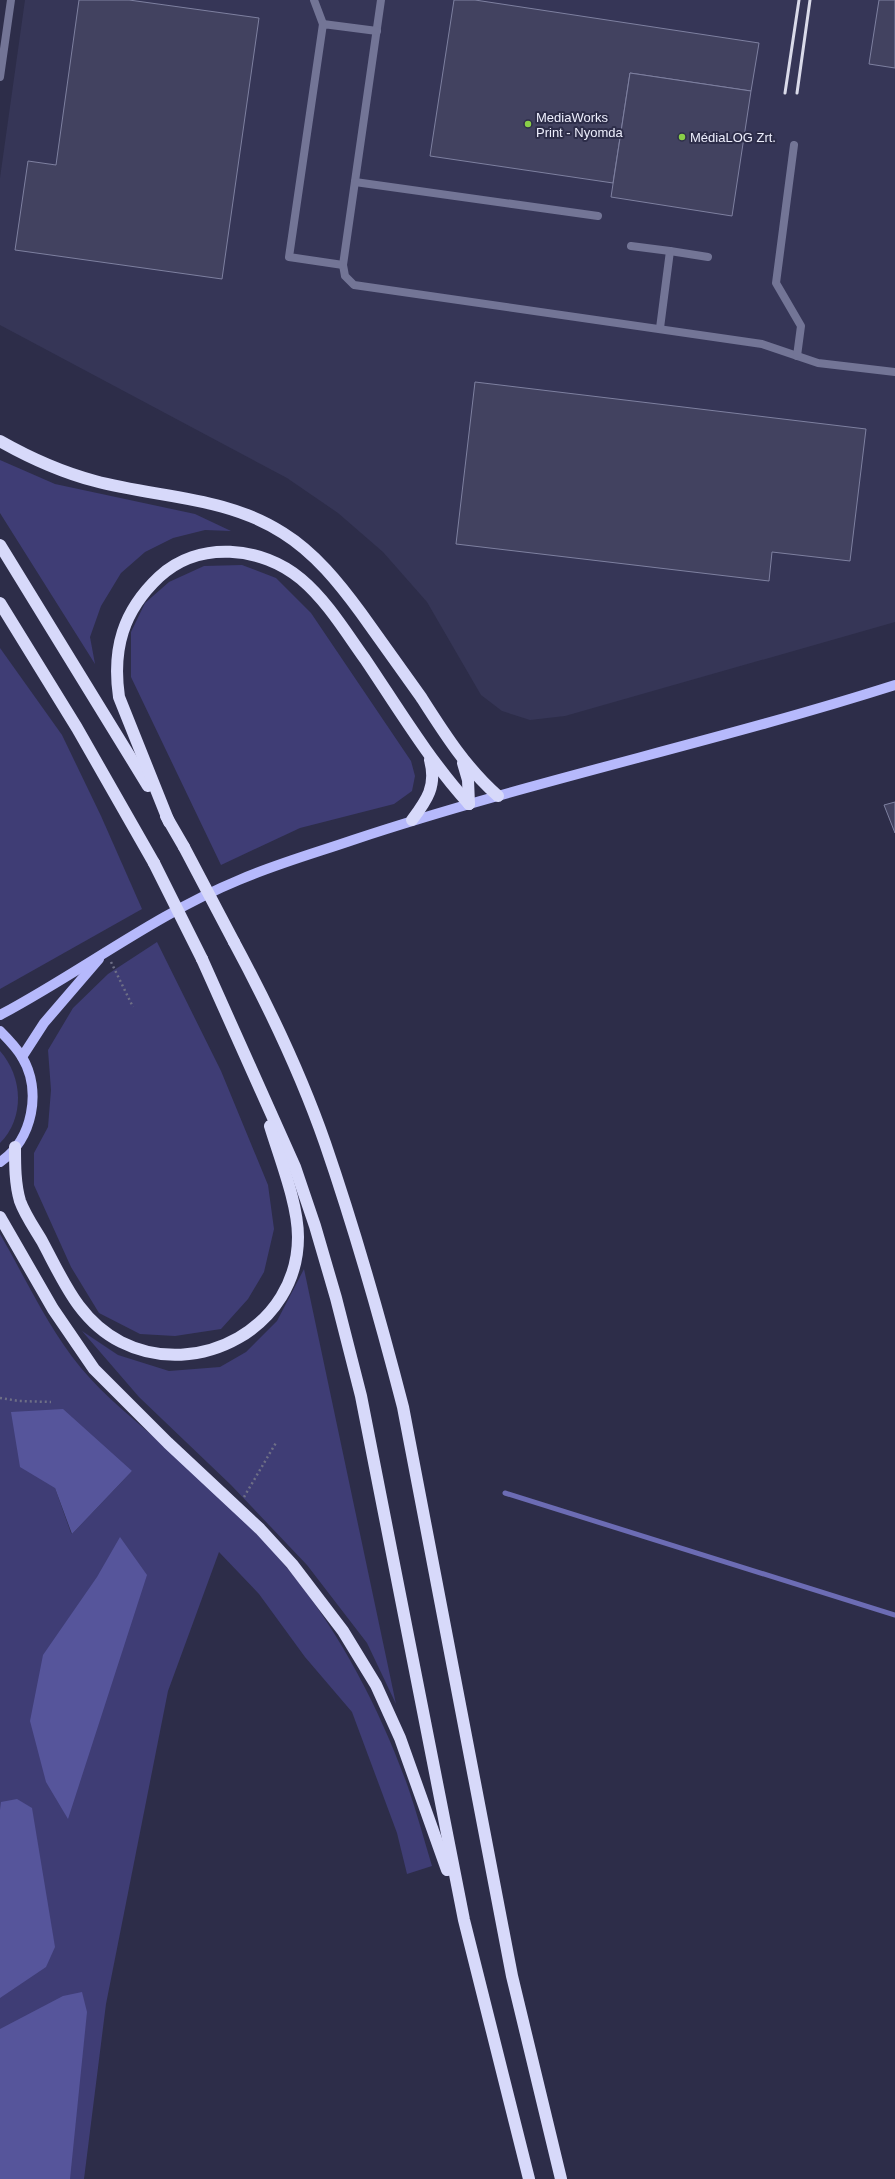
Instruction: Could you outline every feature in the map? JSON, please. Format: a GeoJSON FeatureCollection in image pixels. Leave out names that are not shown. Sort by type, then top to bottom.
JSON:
{"type":"FeatureCollection","features":[{"type":"Feature","properties":{"kind":"highway"},"geometry":{"type":"LineString","coordinates":[[0,442],[42,463],[67,472],[96,481],[223,505],[250,516],[282,532],[308,553],[337,581],[400,667],[462,758],[478,778],[498,796]]}},
{"type":"Feature","properties":{"kind":"highway"},"geometry":{"type":"LineString","coordinates":[[0,545],[184,847],[262,994],[292,1060],[325,1142],[382,1324],[403,1407],[512,1976],[562,2179]]}},
{"type":"Feature","properties":{"kind":"highway"},"geometry":{"type":"LineString","coordinates":[[170,822],[121,704],[116,675],[117,650],[123,628],[132,609],[147,589],[175,566],[205,554],[224,551],[248,554],[275,563],[300,578],[336,616],[448,782],[469,804]]}},
{"type":"Feature","properties":{"kind":"highway"},"geometry":{"type":"LineString","coordinates":[[0,603],[77,728],[154,863],[202,959],[258,1081],[295,1167],[315,1226],[361,1396],[464,1920],[529,2179]]}},
{"type":"Feature","properties":{"kind":"highway"},"geometry":{"type":"LineString","coordinates":[[412,820],[424,803],[431,788],[433,773],[428,753]]}},
{"type":"Feature","properties":{"kind":"highway"},"geometry":{"type":"LineString","coordinates":[[462,758],[468,780],[469,804]]}},
{"type":"Feature","properties":{"kind":"highway"},"geometry":{"type":"LineString","coordinates":[[15,1148],[15,1170],[20,1202],[63,1282],[82,1311],[109,1335],[138,1349],[168,1354],[201,1353],[213,1350],[229,1344],[243,1336],[259,1324],[270,1313],[289,1279],[295,1260],[298,1238],[295,1214],[258,1081]]}},
{"type":"Feature","properties":{"kind":"highway"},"geometry":{"type":"LineString","coordinates":[[0,1217],[53,1309],[94,1369],[163,1438],[237,1508],[292,1564],[360,1656],[400,1738],[432,1823],[464,1920]]}},
{"type":"Feature","properties":{"kind":"main road"},"geometry":{"type":"LineString","coordinates":[[0,1015],[168,913],[240,879],[293,859],[412,820],[737,732],[895,685]]}},
{"type":"Feature","properties":{"kind":"main road"},"geometry":{"type":"LineString","coordinates":[[22,1057],[44,1023],[105,952]]}},
{"type":"Feature","properties":{"kind":"main road"},"geometry":{"type":"LineString","coordinates":[[0,1031],[12,1042],[22,1057],[29,1072],[32,1103],[26,1129],[15,1148],[0,1162]]}},
{"type":"Feature","properties":{"kind":"lane"},"geometry":{"type":"LineString","coordinates":[[0,77],[11,0]]}},
{"type":"Feature","properties":{"kind":"lane"},"geometry":{"type":"LineString","coordinates":[[314,0],[323,24],[289,257],[343,265]]}},
{"type":"Feature","properties":{"kind":"lane"},"geometry":{"type":"LineString","coordinates":[[381,0],[343,265],[345,276],[354,285],[660,328],[762,344],[818,363],[895,372]]}},
{"type":"Feature","properties":{"kind":"lane"},"geometry":{"type":"LineString","coordinates":[[323,24],[377,32]]}},
{"type":"Feature","properties":{"kind":"lane"},"geometry":{"type":"LineString","coordinates":[[794,145],[776,283],[802,326],[797,356]]}},
{"type":"Feature","properties":{"kind":"lane"},"geometry":{"type":"LineString","coordinates":[[355,182],[598,216]]}},
{"type":"Feature","properties":{"kind":"lane"},"geometry":{"type":"LineString","coordinates":[[631,246],[708,257]]}},
{"type":"Feature","properties":{"kind":"lane"},"geometry":{"type":"LineString","coordinates":[[660,328],[670,252]]}},
{"type":"Feature","properties":{"kind":"path"},"geometry":{"type":"LineString","coordinates":[[105,952],[133,1007]]}},
{"type":"Feature","properties":{"kind":"path"},"geometry":{"type":"LineString","coordinates":[[0,1398],[19,1401],[51,1402]]}},
{"type":"Feature","properties":{"kind":"path"},"geometry":{"type":"LineString","coordinates":[[237,1508],[277,1440]]}},
{"type":"Feature","properties":{"kind":"shaded area"},"geometry":{"type":"Polygon","coordinates":[[[25,0],[895,0],[895,622],[565,716],[530,720],[502,711],[481,695],[427,602],[383,552],[338,513],[287,478],[0,325],[0,178],[25,0]]]}},
{"type":"Feature","properties":{"kind":"shaded area"},"geometry":{"type":"Polygon","coordinates":[[[0,460],[55,484],[195,514],[231,531],[205,530],[173,538],[145,552],[121,573],[101,606],[90,637],[95,664],[0,513],[0,460]]]}},
{"type":"Feature","properties":{"kind":"shaded area"},"geometry":{"type":"Polygon","coordinates":[[[242,565],[276,578],[311,613],[411,761],[415,776],[412,791],[394,804],[300,828],[221,865],[131,677],[131,632],[145,603],[169,582],[204,566],[242,565]]]}},
{"type":"Feature","properties":{"kind":"shaded area"},"geometry":{"type":"Polygon","coordinates":[[[0,648],[62,735],[101,816],[142,909],[0,989],[0,648]]]}},
{"type":"Feature","properties":{"kind":"shaded area"},"geometry":{"type":"Polygon","coordinates":[[[157,942],[221,1071],[268,1185],[274,1229],[264,1272],[248,1299],[221,1329],[175,1336],[140,1334],[99,1313],[71,1267],[34,1185],[34,1153],[48,1127],[51,1090],[48,1050],[73,1008],[108,974],[157,942]]]}},
{"type":"Feature","properties":{"kind":"shaded area"},"geometry":{"type":"Polygon","coordinates":[[[0,1051],[8,1061],[13,1073],[17,1085],[18,1097],[14,1122],[0,1143],[0,1051]]]}},
{"type":"Feature","properties":{"kind":"shaded area"},"geometry":{"type":"Polygon","coordinates":[[[0,1234],[58,1337],[90,1379],[110,1399],[197,1475],[231,1508],[279,1558],[311,1599],[328,1624],[359,1676],[386,1731],[408,1787],[432,1866],[407,1874],[397,1833],[352,1712],[305,1657],[259,1594],[219,1552],[168,1691],[106,2004],[84,2179],[0,2179],[0,1234]],[[132,1471],[55,1488],[72,1534],[132,1471]]]}},
{"type":"Feature","properties":{"kind":"shaded area"},"geometry":{"type":"Polygon","coordinates":[[[304,1269],[396,1704],[367,1643],[307,1565],[231,1485],[139,1397],[82,1331],[118,1355],[169,1371],[220,1367],[246,1352],[277,1321],[304,1269]]]}},
{"type":"Feature","properties":{"kind":"shaded area"},"geometry":{"type":"Polygon","coordinates":[[[63,1409],[132,1471],[72,1534],[55,1488],[20,1467],[11,1412],[63,1409]]]}},
{"type":"Feature","properties":{"kind":"shaded area"},"geometry":{"type":"Polygon","coordinates":[[[120,1537],[147,1575],[68,1819],[46,1782],[30,1721],[43,1655],[97,1577],[120,1537]]]}},
{"type":"Feature","properties":{"kind":"shaded area"},"geometry":{"type":"Polygon","coordinates":[[[17,1799],[32,1808],[55,1947],[46,1967],[0,1998],[0,1810],[1,1802],[17,1799]]]}},
{"type":"Feature","properties":{"kind":"shaded area"},"geometry":{"type":"Polygon","coordinates":[[[82,1992],[87,2012],[70,2179],[0,2179],[0,2029],[63,1996],[82,1992]]]}},
{"type":"Feature","properties":{"kind":"building"},"geometry":{"type":"Polygon","coordinates":[[[79,0],[129,0],[259,18],[222,279],[15,250],[28,161],[56,165],[79,0]]]}},
{"type":"Feature","properties":{"kind":"building","name":"MediaWorks Print - Nyomda"},"geometry":{"type":"Polygon","coordinates":[[[454,0],[475,0],[759,43],[751,91],[630,73],[613,183],[430,156],[454,0]]]}},
{"type":"Feature","properties":{"kind":"building"},"geometry":{"type":"Polygon","coordinates":[[[879,0],[895,0],[895,68],[869,64],[879,0]]]}},
{"type":"Feature","properties":{"kind":"building","name":"MédiaLOG Zrt."},"geometry":{"type":"Polygon","coordinates":[[[630,73],[751,91],[732,216],[611,197],[630,73]]]}},
{"type":"Feature","properties":{"kind":"building"},"geometry":{"type":"Polygon","coordinates":[[[475,382],[866,429],[850,561],[772,552],[769,581],[456,544],[475,382]]]}},
{"type":"Feature","properties":{"kind":"building"},"geometry":{"type":"Polygon","coordinates":[[[895,802],[895,833],[884,805],[895,802]]]}},
{"type":"Feature","properties":{"kind":"waterway"},"geometry":{"type":"LineString","coordinates":[[505,1493],[895,1615]]}},
{"type":"Feature","properties":{"kind":"railway"},"geometry":{"type":"LineString","coordinates":[[785,93],[799,0]]}},
{"type":"Feature","properties":{"kind":"railway"},"geometry":{"type":"LineString","coordinates":[[797,93],[810,0]]}},
{"type":"Feature","properties":{"kind":"place","name":"MediaWorks Print - Nyomda"},"geometry":{"type":"Point","coordinates":[528,124]}},
{"type":"Feature","properties":{"kind":"place","name":"MédiaLOG Zrt."},"geometry":{"type":"Point","coordinates":[682,137]}}]}
